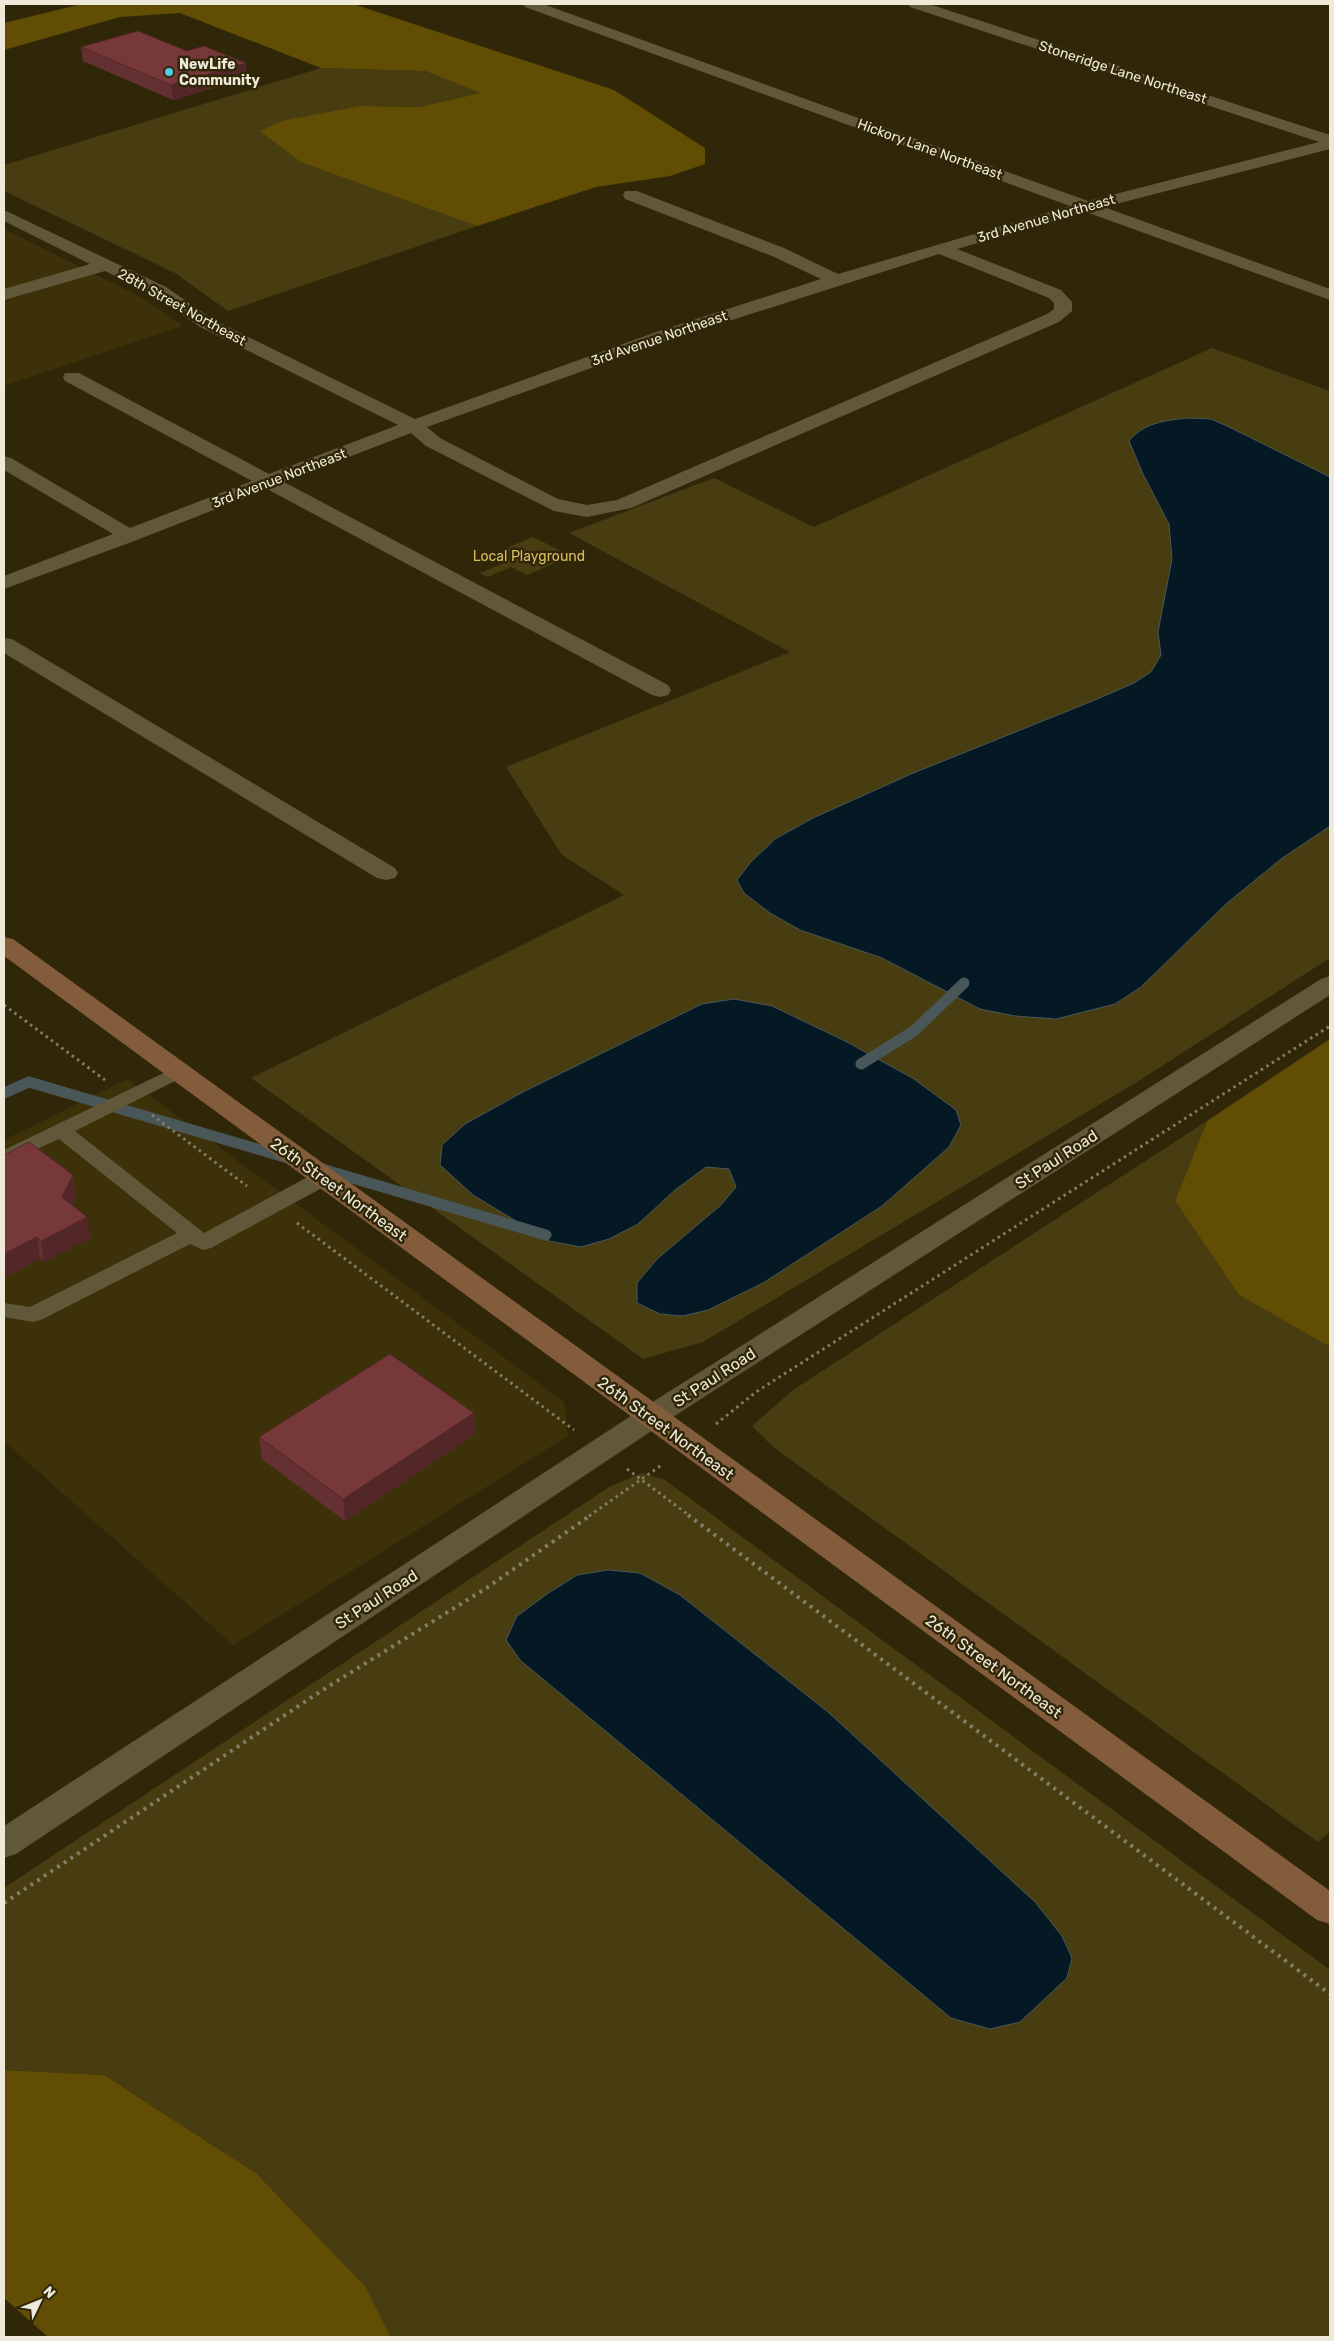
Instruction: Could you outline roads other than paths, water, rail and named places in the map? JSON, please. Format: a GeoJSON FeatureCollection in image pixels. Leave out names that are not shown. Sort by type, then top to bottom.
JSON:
{"type":"FeatureCollection","features":[{"type":"Feature","properties":{"kind":"main road","name":"26th Street Northeast"},"geometry":{"type":"LineString","coordinates":[[4,944],[689,1445],[1330,1910]]}},
{"type":"Feature","properties":{"kind":"street","name":"Hickory Lane Northeast"},"geometry":{"type":"LineString","coordinates":[[530,4],[1330,295]]}},
{"type":"Feature","properties":{"kind":"street","name":"Stoneridge Lane Northeast"},"geometry":{"type":"LineString","coordinates":[[915,4],[1330,140]]}},
{"type":"Feature","properties":{"kind":"street","name":"3rd Avenue Northeast"},"geometry":{"type":"LineString","coordinates":[[4,582],[130,536],[414,426],[578,366],[837,280],[939,248],[1087,206],[1330,144]]}},
{"type":"Feature","properties":{"kind":"street"},"geometry":{"type":"LineString","coordinates":[[631,195],[778,252],[837,280]]}},
{"type":"Feature","properties":{"kind":"street","name":"28th Street Northeast"},"geometry":{"type":"LineString","coordinates":[[4,215],[160,291],[206,323],[414,426],[433,442],[558,505],[572,510],[592,512],[624,504],[1044,322],[1063,311],[1063,302],[1055,294],[939,248]]}},
{"type":"Feature","properties":{"kind":"street"},"geometry":{"type":"LineString","coordinates":[[4,295],[105,265]]}},
{"type":"Feature","properties":{"kind":"street"},"geometry":{"type":"LineString","coordinates":[[72,376],[660,690]]}},
{"type":"Feature","properties":{"kind":"street"},"geometry":{"type":"LineString","coordinates":[[4,462],[130,536]]}},
{"type":"Feature","properties":{"kind":"street"},"geometry":{"type":"LineString","coordinates":[[4,644],[386,873]]}},
{"type":"Feature","properties":{"kind":"street","name":"St Paul Road"},"geometry":{"type":"LineString","coordinates":[[4,1844],[651,1417],[1330,984]]}},
{"type":"Feature","properties":{"kind":"lane"},"geometry":{"type":"LineString","coordinates":[[4,1158],[178,1072]]}},
{"type":"Feature","properties":{"kind":"lane"},"geometry":{"type":"LineString","coordinates":[[60,1130],[203,1243],[323,1178]]}},
{"type":"Feature","properties":{"kind":"lane"},"geometry":{"type":"LineString","coordinates":[[4,1310],[33,1315],[192,1234]]}},
{"type":"Feature","properties":{"kind":"water"},"geometry":{"type":"Polygon","coordinates":[[[1189,418],[1211,419],[1330,477],[1330,826],[1281,859],[1226,904],[1141,987],[1115,1004],[1056,1019],[1015,1016],[980,1009],[882,958],[800,930],[770,913],[744,893],[737,880],[750,863],[775,839],[813,818],[911,774],[1095,700],[1134,683],[1151,672],[1161,655],[1158,632],[1172,559],[1169,524],[1143,474],[1129,441],[1148,426],[1164,421],[1189,418]]]}},
{"type":"Feature","properties":{"kind":"water"},"geometry":{"type":"Polygon","coordinates":[[[734,999],[772,1006],[847,1042],[914,1079],[956,1110],[961,1125],[949,1147],[882,1206],[763,1283],[708,1310],[683,1316],[660,1314],[637,1303],[637,1283],[657,1259],[721,1205],[736,1187],[729,1169],[706,1167],[675,1190],[638,1224],[609,1239],[581,1247],[549,1241],[473,1195],[440,1165],[442,1145],[465,1124],[523,1092],[702,1004],[734,999]]]}},
{"type":"Feature","properties":{"kind":"water"},"geometry":{"type":"Polygon","coordinates":[[[608,1570],[640,1573],[680,1595],[828,1712],[1035,1902],[1062,1936],[1072,1958],[1067,1978],[1020,2022],[990,2029],[951,2018],[520,1660],[506,1640],[517,1616],[577,1575],[608,1570]]]}},
{"type":"Feature","properties":{"kind":"waterway"},"geometry":{"type":"LineString","coordinates":[[861,1064],[914,1031],[964,983]]}},
{"type":"Feature","properties":{"kind":"waterway"},"geometry":{"type":"LineString","coordinates":[[4,1093],[29,1082],[288,1158]]}},
{"type":"Feature","properties":{"kind":"waterway"},"geometry":{"type":"LineString","coordinates":[[322,1169],[546,1235]]}},
{"type":"Feature","properties":{"kind":"place","name":"NewLife Community"},"geometry":{"type":"Point","coordinates":[169,72]}},
{"type":"Feature","properties":{"kind":"park label","name":"Local Playground"},"geometry":{"type":"Point","coordinates":[529,556]}}]}
